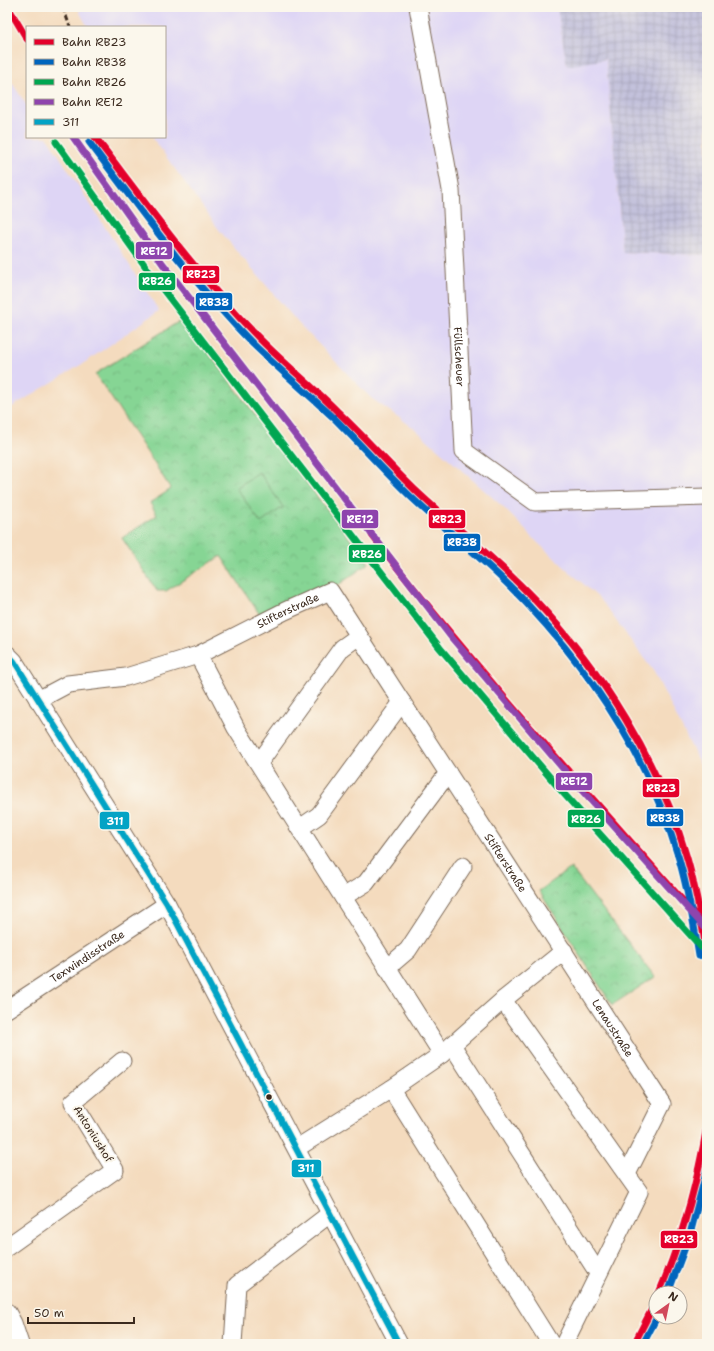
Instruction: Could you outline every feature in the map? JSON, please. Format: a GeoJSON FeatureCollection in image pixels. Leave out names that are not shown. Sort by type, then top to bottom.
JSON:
{"type":"FeatureCollection","features":[{"type":"Feature","properties":{"kind":"street","name":"Füllscheuer"},"geometry":{"type":"LineString","coordinates":[[418,7],[452,190],[464,451],[535,502],[707,497]]}},
{"type":"Feature","properties":{"kind":"street","name":"Stifterstraße"},"geometry":{"type":"LineString","coordinates":[[38,700],[68,684],[126,677],[198,655],[285,611],[330,591],[564,951]]}},
{"type":"Feature","properties":{"kind":"street"},"geometry":{"type":"LineString","coordinates":[[259,763],[342,648],[359,636]]}},
{"type":"Feature","properties":{"kind":"street"},"geometry":{"type":"LineString","coordinates":[[7,654],[14,661],[167,904],[399,1344]]}},
{"type":"Feature","properties":{"kind":"street"},"geometry":{"type":"LineString","coordinates":[[198,655],[236,728],[387,968],[447,1050],[598,1273]]}},
{"type":"Feature","properties":{"kind":"street"},"geometry":{"type":"LineString","coordinates":[[300,828],[319,815],[402,702]]}},
{"type":"Feature","properties":{"kind":"street"},"geometry":{"type":"LineString","coordinates":[[343,897],[366,883],[448,773]]}},
{"type":"Feature","properties":{"kind":"street"},"geometry":{"type":"LineString","coordinates":[[387,968],[408,950],[464,866]]}},
{"type":"Feature","properties":{"kind":"street","name":"Texwindisstraße"},"geometry":{"type":"LineString","coordinates":[[7,1009],[167,904]]}},
{"type":"Feature","properties":{"kind":"street"},"geometry":{"type":"LineString","coordinates":[[297,1148],[391,1089],[447,1050],[503,1000],[564,951]]}},
{"type":"Feature","properties":{"kind":"street","name":"Lenaustraße"},"geometry":{"type":"LineString","coordinates":[[564,951],[662,1104],[627,1174]]}},
{"type":"Feature","properties":{"kind":"street"},"geometry":{"type":"LineString","coordinates":[[503,1000],[639,1192],[564,1344]]}},
{"type":"Feature","properties":{"kind":"street","name":"Antoniushof"},"geometry":{"type":"LineString","coordinates":[[7,1247],[116,1170],[73,1102],[122,1061]]}},
{"type":"Feature","properties":{"kind":"street"},"geometry":{"type":"LineString","coordinates":[[391,1089],[551,1344]]}},
{"type":"Feature","properties":{"kind":"street"},"geometry":{"type":"LineString","coordinates":[[233,1344],[237,1286],[331,1213]]}},
{"type":"Feature","properties":{"kind":"street"},"geometry":{"type":"LineString","coordinates":[[7,1312],[13,1323],[20,1344]]}},
{"type":"Feature","properties":{"kind":"shaded area"},"geometry":{"type":"Polygon","coordinates":[[[79,7],[557,7],[567,65],[606,59],[623,252],[707,255],[707,778],[654,672],[601,600],[538,543],[502,506],[414,428],[371,398],[299,324],[220,231],[157,144],[153,138],[166,138],[166,26],[87,26],[80,13],[79,7]]]}},
{"type":"Feature","properties":{"kind":"shaded area"},"geometry":{"type":"Polygon","coordinates":[[[557,7],[707,7],[707,255],[623,252],[606,59],[567,66],[557,7]]]}},
{"type":"Feature","properties":{"kind":"shaded area"},"geometry":{"type":"Polygon","coordinates":[[[7,75],[26,104],[26,138],[48,138],[159,311],[87,361],[7,410],[7,75]]]}},
{"type":"Feature","properties":{"kind":"green space"},"geometry":{"type":"Polygon","coordinates":[[[183,319],[369,563],[330,591],[264,621],[221,556],[166,591],[157,591],[122,538],[157,515],[150,503],[171,489],[95,374],[183,319]]]}},
{"type":"Feature","properties":{"kind":"green space"},"geometry":{"type":"Polygon","coordinates":[[[259,472],[283,507],[261,523],[236,488],[259,472]]]}},
{"type":"Feature","properties":{"kind":"green space"},"geometry":{"type":"Polygon","coordinates":[[[571,868],[655,977],[612,1005],[539,891],[571,868]]]}},
{"type":"Feature","properties":{"kind":"railway"},"geometry":{"type":"LineString","coordinates":[[63,7],[70,26]]}},
{"type":"Feature","properties":{"kind":"rail line","name":"RB23"},"geometry":{"type":"LineString","coordinates":[[8,7],[26,37]]}},
{"type":"Feature","properties":{"kind":"rail line","name":"RE12"},"geometry":{"type":"LineString","coordinates":[[74,138],[163,264],[452,638],[577,785],[707,930]]}},
{"type":"Feature","properties":{"kind":"rail line","name":"RB23"},"geometry":{"type":"LineString","coordinates":[[96,138],[173,239],[235,313],[267,346],[347,421],[414,489],[520,584],[583,656],[626,719],[661,787],[687,858],[707,955]]}},
{"type":"Feature","properties":{"kind":"rail line","name":"RB26"},"geometry":{"type":"LineString","coordinates":[[56,142],[151,274],[440,648],[565,795],[701,947]]}},
{"type":"Feature","properties":{"kind":"rail line","name":"RB38"},"geometry":{"type":"LineString","coordinates":[[89,142],[188,271],[253,344],[334,418],[410,496],[486,563],[515,591],[554,634],[577,663],[619,724],[637,756],[653,790],[679,859],[699,956]]}},
{"type":"Feature","properties":{"kind":"rail line","name":"RB23"},"geometry":{"type":"LineString","coordinates":[[372,535],[450,633],[573,777],[698,918]]}},
{"type":"Feature","properties":{"kind":"rail line","name":"RB23"},"geometry":{"type":"LineString","coordinates":[[662,1285],[682,1232],[688,1211],[699,1169],[707,1126]]}},
{"type":"Feature","properties":{"kind":"rail line","name":"RB38"},"geometry":{"type":"LineString","coordinates":[[671,1285],[690,1234],[707,1170]]}},
{"type":"Feature","properties":{"kind":"rail line","name":"RB23"},"geometry":{"type":"LineString","coordinates":[[634,1344],[648,1317]]}},
{"type":"Feature","properties":{"kind":"rail line","name":"RB38"},"geometry":{"type":"LineString","coordinates":[[643,1344],[653,1325]]}},
{"type":"Feature","properties":{"kind":"transit line","name":"311"},"geometry":{"type":"LineString","coordinates":[[7,654],[14,661],[167,904],[399,1344]]}}]}
